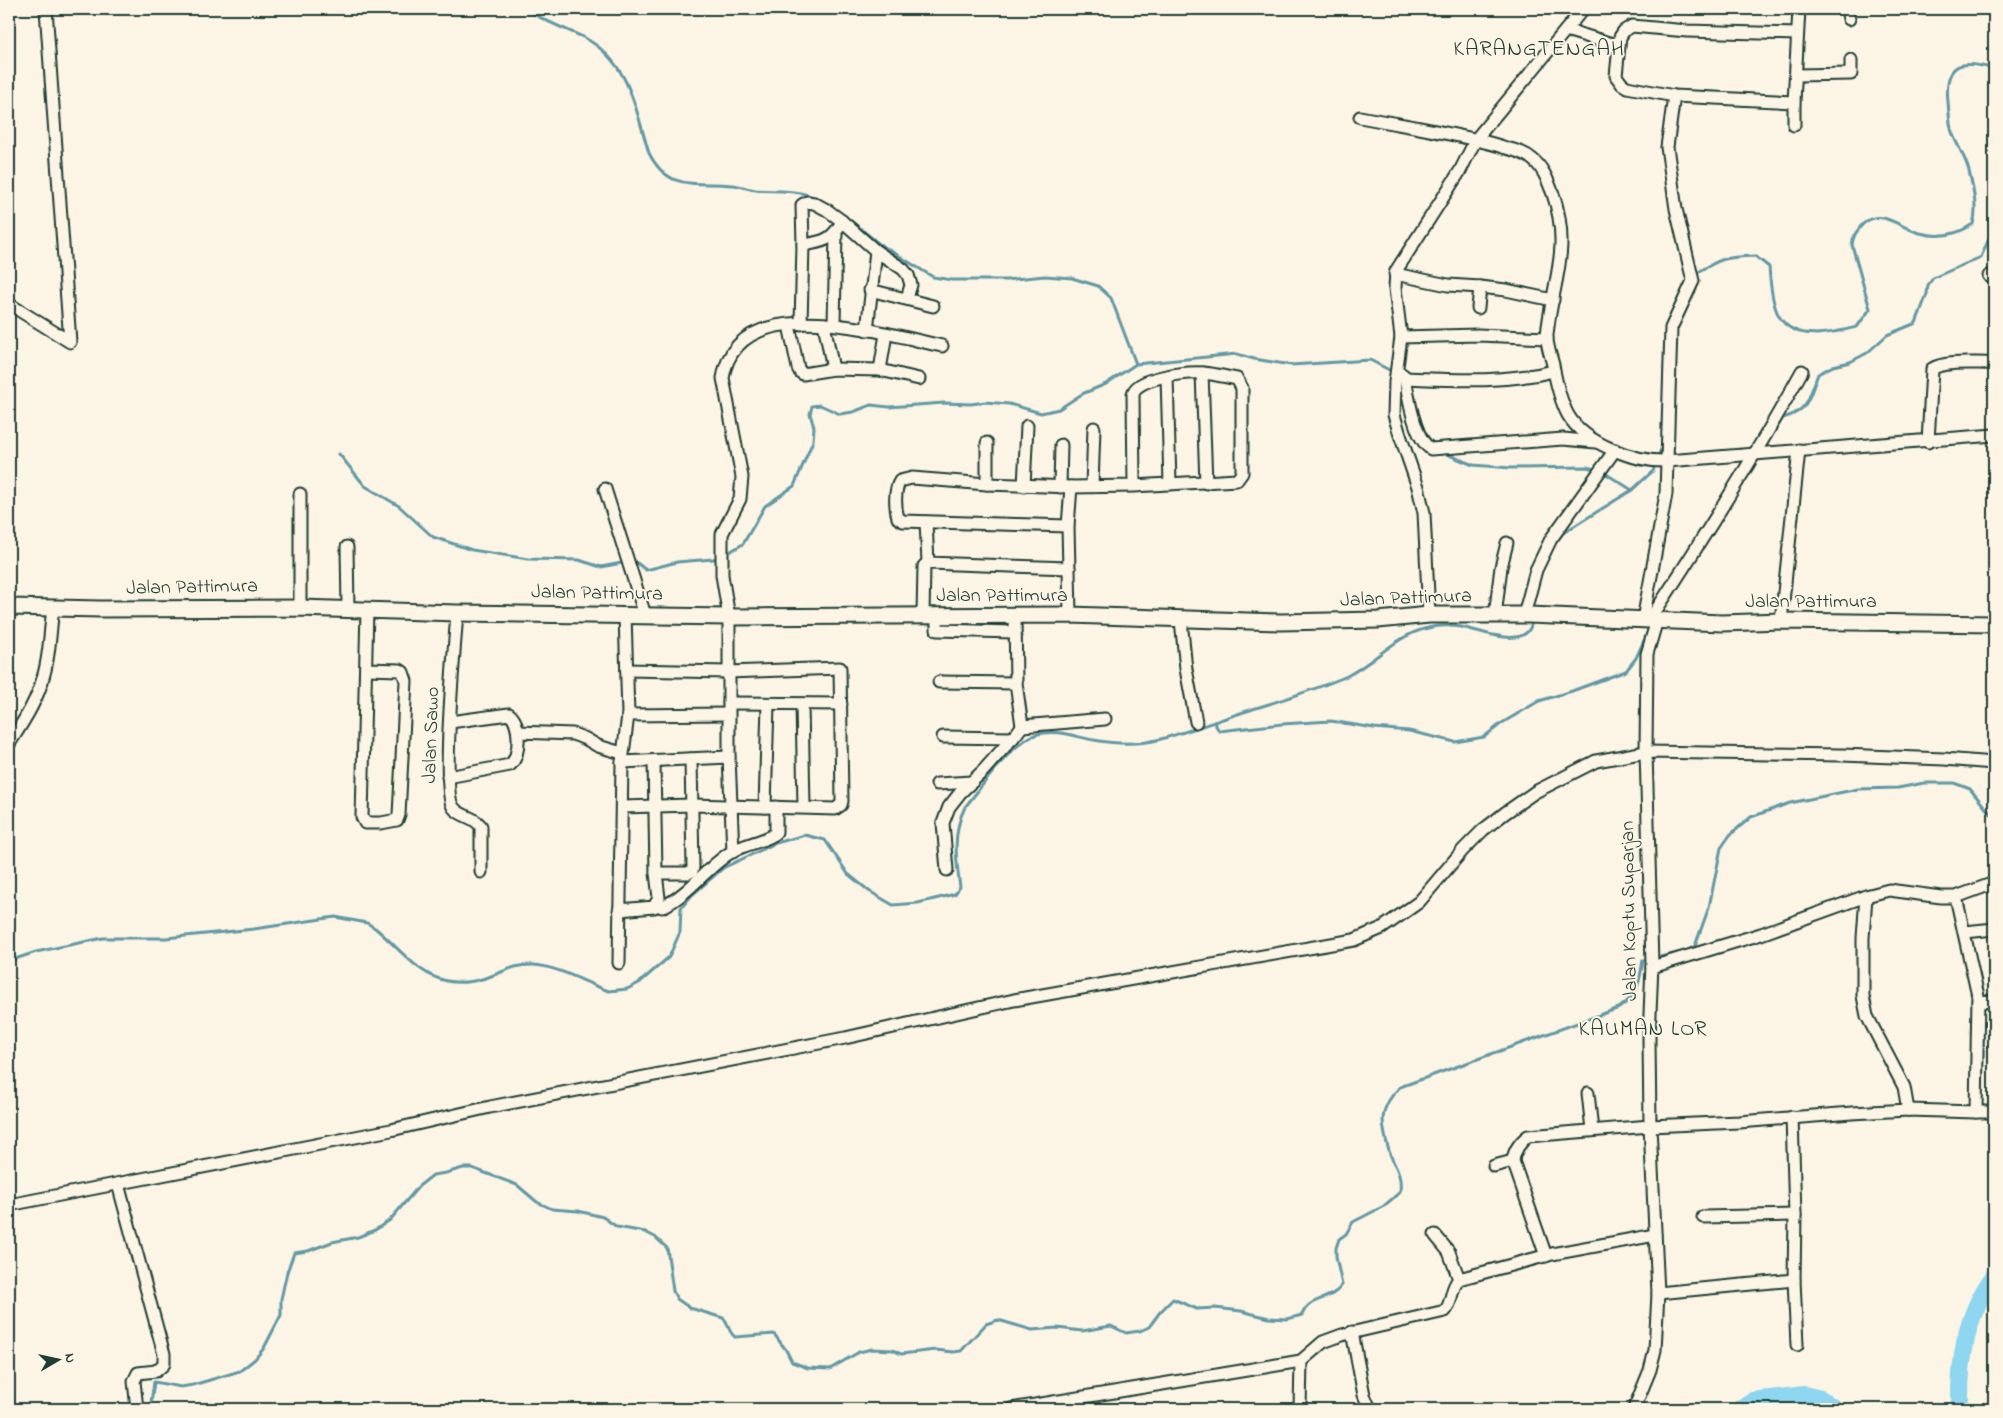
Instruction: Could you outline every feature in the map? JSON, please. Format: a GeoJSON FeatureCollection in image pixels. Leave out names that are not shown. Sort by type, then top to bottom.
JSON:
{"type":"FeatureCollection","features":[{"type":"Feature","properties":{"kind":"main road","name":"Jalan Pattimura"},"geometry":{"type":"LineString","coordinates":[[9,607],[300,608],[457,613],[729,617],[1070,615],[1181,620],[1336,621],[1429,615],[1531,615],[1722,622],[1994,624]]}},
{"type":"Feature","properties":{"kind":"street"},"geometry":{"type":"LineString","coordinates":[[9,304],[70,342],[46,9]]}},
{"type":"Feature","properties":{"kind":"street"},"geometry":{"type":"LineString","coordinates":[[1429,615],[1424,513],[1418,487],[1394,415],[1401,337],[1394,288],[1395,274],[1405,255],[1423,231],[1460,171],[1476,139],[1583,9]]}},
{"type":"Feature","properties":{"kind":"street"},"geometry":{"type":"LineString","coordinates":[[1794,125],[1799,9]]}},
{"type":"Feature","properties":{"kind":"street"},"geometry":{"type":"LineString","coordinates":[[1794,102],[1674,96],[1627,87],[1616,76],[1620,37],[1624,31],[1632,26],[1714,32],[1797,34]]}},
{"type":"Feature","properties":{"kind":"street"},"geometry":{"type":"LineString","coordinates":[[1566,30],[1619,46]]}},
{"type":"Feature","properties":{"kind":"street"},"geometry":{"type":"LineString","coordinates":[[1796,75],[1851,74],[1852,60]]}},
{"type":"Feature","properties":{"kind":"street"},"geometry":{"type":"LineString","coordinates":[[1651,620],[1666,494],[1660,461],[1672,328],[1692,276],[1676,209],[1667,147],[1674,96]]}},
{"type":"Feature","properties":{"kind":"street"},"geometry":{"type":"LineString","coordinates":[[1360,117],[1476,139],[1530,157],[1548,180],[1560,220],[1561,255],[1547,338],[1558,391],[1568,415],[1577,427],[1597,442],[1615,450],[1660,461],[1928,442],[1994,435]]}},
{"type":"Feature","properties":{"kind":"street"},"geometry":{"type":"LineString","coordinates":[[907,298],[911,285],[908,275],[903,269],[876,251],[842,221],[814,203],[804,202],[801,210],[803,245],[795,324],[800,372],[806,373],[833,369],[880,370],[919,379]]}},
{"type":"Feature","properties":{"kind":"street"},"geometry":{"type":"LineString","coordinates":[[833,369],[829,324],[836,234],[842,221]]}},
{"type":"Feature","properties":{"kind":"street"},"geometry":{"type":"LineString","coordinates":[[803,245],[818,243],[836,234]]}},
{"type":"Feature","properties":{"kind":"street"},"geometry":{"type":"LineString","coordinates":[[867,330],[870,290],[876,251]]}},
{"type":"Feature","properties":{"kind":"street"},"geometry":{"type":"LineString","coordinates":[[1395,274],[1448,285],[1506,290],[1553,300]]}},
{"type":"Feature","properties":{"kind":"street"},"geometry":{"type":"LineString","coordinates":[[1478,308],[1480,287]]}},
{"type":"Feature","properties":{"kind":"street"},"geometry":{"type":"LineString","coordinates":[[870,290],[933,306]]}},
{"type":"Feature","properties":{"kind":"street"},"geometry":{"type":"LineString","coordinates":[[733,852],[729,757],[729,617],[722,558],[722,534],[738,507],[742,490],[742,477],[723,378],[725,366],[741,342],[753,333],[761,329],[795,324],[829,324],[942,346]]}},
{"type":"Feature","properties":{"kind":"street"},"geometry":{"type":"LineString","coordinates":[[880,370],[886,334]]}},
{"type":"Feature","properties":{"kind":"street"},"geometry":{"type":"LineString","coordinates":[[1401,337],[1478,335],[1547,338]]}},
{"type":"Feature","properties":{"kind":"street"},"geometry":{"type":"LineString","coordinates":[[1928,442],[1932,369],[1937,366],[1956,364],[1994,363]]}},
{"type":"Feature","properties":{"kind":"street"},"geometry":{"type":"LineString","coordinates":[[1398,376],[1496,380],[1534,376],[1554,371]]}},
{"type":"Feature","properties":{"kind":"street"},"geometry":{"type":"LineString","coordinates":[[1651,620],[1758,453],[1802,372]]}},
{"type":"Feature","properties":{"kind":"street"},"geometry":{"type":"LineString","coordinates":[[1202,373],[1206,483]]}},
{"type":"Feature","properties":{"kind":"street"},"geometry":{"type":"LineString","coordinates":[[1068,526],[910,522],[898,518],[896,490],[900,480],[912,478],[987,484],[1065,487],[1134,486],[1237,480],[1242,473],[1242,388],[1237,379],[1202,373],[1167,376],[1141,383],[1134,390],[1132,428],[1134,486]]}},
{"type":"Feature","properties":{"kind":"street"},"geometry":{"type":"LineString","coordinates":[[1167,376],[1170,484]]}},
{"type":"Feature","properties":{"kind":"street"},"geometry":{"type":"LineString","coordinates":[[1398,376],[1424,444],[1431,449],[1563,439],[1597,442]]}},
{"type":"Feature","properties":{"kind":"street"},"geometry":{"type":"LineString","coordinates":[[1024,486],[1027,426]]}},
{"type":"Feature","properties":{"kind":"street"},"geometry":{"type":"LineString","coordinates":[[1092,486],[1094,428]]}},
{"type":"Feature","properties":{"kind":"street"},"geometry":{"type":"LineString","coordinates":[[986,443],[987,484]]}},
{"type":"Feature","properties":{"kind":"street"},"geometry":{"type":"LineString","coordinates":[[1061,445],[1068,526],[1070,615]]}},
{"type":"Feature","properties":{"kind":"street"},"geometry":{"type":"LineString","coordinates":[[1531,615],[1536,570],[1551,539],[1615,450]]}},
{"type":"Feature","properties":{"kind":"street"},"geometry":{"type":"LineString","coordinates":[[1781,621],[1799,450]]}},
{"type":"Feature","properties":{"kind":"street"},"geometry":{"type":"LineString","coordinates":[[605,488],[645,615]]}},
{"type":"Feature","properties":{"kind":"street"},"geometry":{"type":"LineString","coordinates":[[300,494],[300,608]]}},
{"type":"Feature","properties":{"kind":"street"},"geometry":{"type":"LineString","coordinates":[[926,522],[928,563],[924,566],[930,616],[937,630],[1014,632]]}},
{"type":"Feature","properties":{"kind":"street"},"geometry":{"type":"LineString","coordinates":[[1495,616],[1501,567],[1507,543]]}},
{"type":"Feature","properties":{"kind":"street"},"geometry":{"type":"LineString","coordinates":[[347,547],[348,609]]}},
{"type":"Feature","properties":{"kind":"street"},"geometry":{"type":"LineString","coordinates":[[928,563],[1069,568]]}},
{"type":"Feature","properties":{"kind":"street"},"geometry":{"type":"LineString","coordinates":[[9,744],[24,720],[45,673],[53,608]]}},
{"type":"Feature","properties":{"kind":"street"},"geometry":{"type":"LineString","coordinates":[[366,669],[400,670],[405,676],[406,681],[399,815],[397,820],[381,824],[365,823],[362,817],[367,609]]}},
{"type":"Feature","properties":{"kind":"street","name":"Jalan Sawo"},"geometry":{"type":"LineString","coordinates":[[457,613],[448,777],[452,806],[459,813],[472,817],[480,826],[481,872]]}},
{"type":"Feature","properties":{"kind":"street"},"geometry":{"type":"LineString","coordinates":[[620,963],[619,910],[622,757],[628,715],[625,614]]}},
{"type":"Feature","properties":{"kind":"street"},"geometry":{"type":"LineString","coordinates":[[946,870],[943,832],[945,815],[949,807],[1022,726],[1016,683],[1015,615]]}},
{"type":"Feature","properties":{"kind":"street"},"geometry":{"type":"LineString","coordinates":[[1181,620],[1186,669],[1196,722]]}},
{"type":"Feature","properties":{"kind":"street","name":"Jalan Koptu Suparjan"},"geometry":{"type":"LineString","coordinates":[[1634,1409],[1650,1370],[1655,1350],[1658,1293],[1650,1126],[1649,1039],[1652,965],[1646,752],[1647,654],[1651,620]]}},
{"type":"Feature","properties":{"kind":"street"},"geometry":{"type":"LineString","coordinates":[[622,807],[692,805],[835,808],[841,805],[841,671],[838,667],[728,672],[627,670]]}},
{"type":"Feature","properties":{"kind":"street"},"geometry":{"type":"LineString","coordinates":[[939,682],[1016,683]]}},
{"type":"Feature","properties":{"kind":"street"},"geometry":{"type":"LineString","coordinates":[[628,715],[768,704],[841,704]]}},
{"type":"Feature","properties":{"kind":"street"},"geometry":{"type":"LineString","coordinates":[[656,904],[662,907],[678,899],[733,852],[776,832],[770,807],[768,704]]}},
{"type":"Feature","properties":{"kind":"street"},"geometry":{"type":"LineString","coordinates":[[802,704],[804,807]]}},
{"type":"Feature","properties":{"kind":"street"},"geometry":{"type":"LineString","coordinates":[[448,777],[510,765],[516,758],[518,732],[513,717],[509,714],[450,722]]}},
{"type":"Feature","properties":{"kind":"street"},"geometry":{"type":"LineString","coordinates":[[1022,726],[1105,719]]}},
{"type":"Feature","properties":{"kind":"street"},"geometry":{"type":"LineString","coordinates":[[518,732],[573,734],[586,738],[622,757],[654,760],[729,757]]}},
{"type":"Feature","properties":{"kind":"street"},"geometry":{"type":"LineString","coordinates":[[943,737],[1013,738]]}},
{"type":"Feature","properties":{"kind":"street"},"geometry":{"type":"LineString","coordinates":[[9,1205],[391,1130],[490,1107],[681,1072],[1014,1000],[1354,940],[1382,928],[1419,902],[1463,850],[1483,830],[1535,792],[1596,761],[1646,752],[1842,755],[1944,759],[1994,764]]}},
{"type":"Feature","properties":{"kind":"street"},"geometry":{"type":"LineString","coordinates":[[656,873],[692,871],[691,758]]}},
{"type":"Feature","properties":{"kind":"street"},"geometry":{"type":"LineString","coordinates":[[619,910],[654,907],[659,898],[656,873],[654,760]]}},
{"type":"Feature","properties":{"kind":"street"},"geometry":{"type":"LineString","coordinates":[[937,784],[972,782]]}},
{"type":"Feature","properties":{"kind":"street"},"geometry":{"type":"LineString","coordinates":[[1652,965],[1761,934],[1866,896],[1889,890],[1941,897],[1956,896],[1994,884]]}},
{"type":"Feature","properties":{"kind":"street"},"geometry":{"type":"LineString","coordinates":[[1866,896],[1863,938],[1863,996],[1868,1016],[1904,1087],[1908,1110]]}},
{"type":"Feature","properties":{"kind":"street"},"geometry":{"type":"LineString","coordinates":[[1956,896],[1978,1002],[1976,1112]]}},
{"type":"Feature","properties":{"kind":"street"},"geometry":{"type":"LineString","coordinates":[[1965,932],[1994,929]]}},
{"type":"Feature","properties":{"kind":"street"},"geometry":{"type":"LineString","coordinates":[[1978,1002],[1994,1001]]}},
{"type":"Feature","properties":{"kind":"street"},"geometry":{"type":"LineString","coordinates":[[1588,1093],[1592,1130]]}},
{"type":"Feature","properties":{"kind":"street"},"geometry":{"type":"LineString","coordinates":[[1546,1256],[1513,1162],[1514,1153],[1521,1142],[1528,1136],[1650,1126],[1908,1110],[1994,1112]]}},
{"type":"Feature","properties":{"kind":"street"},"geometry":{"type":"LineString","coordinates":[[1792,1117],[1795,1215],[1794,1280],[1797,1346]]}},
{"type":"Feature","properties":{"kind":"street"},"geometry":{"type":"LineString","coordinates":[[1494,1166],[1513,1162]]}},
{"type":"Feature","properties":{"kind":"street"},"geometry":{"type":"LineString","coordinates":[[118,1184],[164,1354],[164,1364],[156,1371],[138,1374],[134,1381],[136,1409]]}},
{"type":"Feature","properties":{"kind":"street"},"geometry":{"type":"LineString","coordinates":[[1703,1217],[1795,1215]]}},
{"type":"Feature","properties":{"kind":"street"},"geometry":{"type":"LineString","coordinates":[[1011,1409],[1301,1361],[1323,1342],[1352,1332],[1445,1311],[1454,1286],[1459,1279],[1546,1256],[1655,1235]]}},
{"type":"Feature","properties":{"kind":"street"},"geometry":{"type":"LineString","coordinates":[[1438,1239],[1449,1252],[1459,1279]]}},
{"type":"Feature","properties":{"kind":"street"},"geometry":{"type":"LineString","coordinates":[[1658,1293],[1794,1280]]}},
{"type":"Feature","properties":{"kind":"street"},"geometry":{"type":"LineString","coordinates":[[1352,1332],[1364,1395],[1370,1409]]}},
{"type":"Feature","properties":{"kind":"street"},"geometry":{"type":"LineString","coordinates":[[1300,1409],[1301,1361]]}},
{"type":"Feature","properties":{"kind":"waterway"},"geometry":{"type":"LineString","coordinates":[[526,9],[585,38],[600,48],[612,60],[629,88],[649,153],[657,166],[675,180],[696,184],[733,185],[756,190],[801,193],[826,204]]}},
{"type":"Feature","properties":{"kind":"waterway"},"geometry":{"type":"LineString","coordinates":[[1694,275],[1710,265],[1723,260],[1755,256],[1769,267],[1775,306],[1779,316],[1794,330],[1815,334],[1837,332],[1857,327],[1870,309],[1852,245],[1855,234],[1862,225],[1869,220],[1883,218],[1913,231],[1940,235],[1954,233],[1973,224],[1975,205],[1971,178],[1968,166],[1950,125],[1947,89],[1952,72],[1957,67],[1972,64],[1994,69]]}},
{"type":"Feature","properties":{"kind":"waterway"},"geometry":{"type":"LineString","coordinates":[[850,220],[878,243],[933,277],[952,280],[1006,280],[1045,276],[1072,278],[1098,286],[1111,298],[1136,364],[1237,354],[1254,359],[1291,365],[1370,360],[1393,372]]}},
{"type":"Feature","properties":{"kind":"waterway"},"geometry":{"type":"LineString","coordinates":[[1768,442],[1783,418],[1792,415],[1807,402],[1818,374],[1833,366],[1850,362],[1867,353],[1887,335],[1916,323],[1927,294],[1928,285],[1933,278],[1981,257],[1994,227]]}},
{"type":"Feature","properties":{"kind":"waterway"},"geometry":{"type":"LineString","coordinates":[[1664,373],[1665,347]]}},
{"type":"Feature","properties":{"kind":"waterway"},"geometry":{"type":"LineString","coordinates":[[726,554],[743,544],[765,506],[794,486],[813,441],[814,427],[810,414],[812,406],[820,405],[840,414],[853,412],[871,405],[889,407],[985,402],[1009,404],[1041,413],[1059,409],[1082,394],[1106,384],[1136,364]]}},
{"type":"Feature","properties":{"kind":"waterway"},"geometry":{"type":"LineString","coordinates":[[1554,545],[1563,533],[1632,490],[1653,471],[1663,444]]}},
{"type":"Feature","properties":{"kind":"waterway"},"geometry":{"type":"LineString","coordinates":[[1442,452],[1473,465],[1511,468],[1587,467],[1597,470]]}},
{"type":"Feature","properties":{"kind":"waterway"},"geometry":{"type":"LineString","coordinates":[[339,454],[365,486],[399,506],[433,537],[472,550],[528,559],[579,560],[601,567],[627,562],[637,563],[646,570],[677,562],[720,557]]}},
{"type":"Feature","properties":{"kind":"waterway"},"geometry":{"type":"LineString","coordinates":[[1603,472],[1632,490]]}},
{"type":"Feature","properties":{"kind":"waterway"},"geometry":{"type":"LineString","coordinates":[[9,961],[36,952],[103,938],[166,938],[254,929],[335,917],[367,923],[422,970],[448,981],[464,982],[482,979],[513,968],[533,965],[552,968],[609,991],[627,989],[639,983],[669,957],[680,932],[681,908],[692,895],[723,868],[776,843],[805,835],[825,840],[848,874],[869,891],[893,905],[918,903],[955,894],[960,887],[956,857],[958,827],[965,807],[1008,754],[1028,738],[1052,732],[1119,743],[1153,741],[1298,695],[1347,676],[1416,631],[1436,626],[1452,626],[1491,635],[1514,637],[1523,635],[1529,629],[1532,619]]}},
{"type":"Feature","properties":{"kind":"waterway"},"geometry":{"type":"LineString","coordinates":[[1214,722],[1219,731],[1331,721],[1409,731],[1455,742],[1484,737],[1502,723],[1539,701],[1626,671],[1636,658],[1649,629]]}},
{"type":"Feature","properties":{"kind":"waterway"},"geometry":{"type":"LineString","coordinates":[[1655,958],[1687,951],[1695,946],[1709,907],[1721,848],[1730,835],[1751,817],[1790,803],[1858,789],[1898,788],[1924,783],[1954,783],[1970,789],[1994,818]]}},
{"type":"Feature","properties":{"kind":"waterway"},"geometry":{"type":"LineString","coordinates":[[150,1409],[154,1382],[181,1387],[193,1385],[240,1371],[255,1359],[264,1348],[281,1315],[281,1299],[287,1272],[294,1253],[358,1237],[375,1230],[390,1220],[419,1186],[433,1175],[463,1168],[472,1168],[517,1185],[537,1202],[552,1209],[578,1211],[603,1217],[617,1227],[645,1232],[655,1237],[667,1248],[673,1291],[677,1299],[690,1308],[723,1318],[735,1337],[774,1334],[792,1362],[808,1368],[830,1369],[859,1352],[872,1349],[893,1350],[901,1354],[936,1350],[961,1351],[986,1324],[998,1320],[1032,1330],[1057,1328],[1082,1331],[1111,1326],[1126,1333],[1140,1331],[1149,1327],[1173,1299],[1197,1309],[1215,1308],[1241,1311],[1269,1318],[1287,1319],[1302,1315],[1310,1304],[1332,1294],[1342,1285],[1336,1257],[1339,1239],[1346,1234],[1353,1222],[1384,1206],[1400,1192],[1399,1175],[1389,1151],[1383,1124],[1383,1117],[1388,1102],[1400,1087],[1619,1008],[1631,998],[1639,982],[1643,960],[1649,959]]}},
{"type":"Feature","properties":{"kind":"waterway"},"geometry":{"type":"LineString","coordinates":[[1960,1409],[1961,1374],[1970,1323],[1984,1291],[1994,1276]]}},
{"type":"Feature","properties":{"kind":"waterway"},"geometry":{"type":"LineString","coordinates":[[1740,1409],[1752,1401],[1804,1395],[1821,1399],[1835,1409]]}},
{"type":"Feature","properties":{"kind":"district","name":"KARANGTENGAH"},"geometry":{"type":"Point","coordinates":[1539,50]}},
{"type":"Feature","properties":{"kind":"district","name":"KAUMAN LOR"},"geometry":{"type":"Point","coordinates":[1643,1030]}}]}
